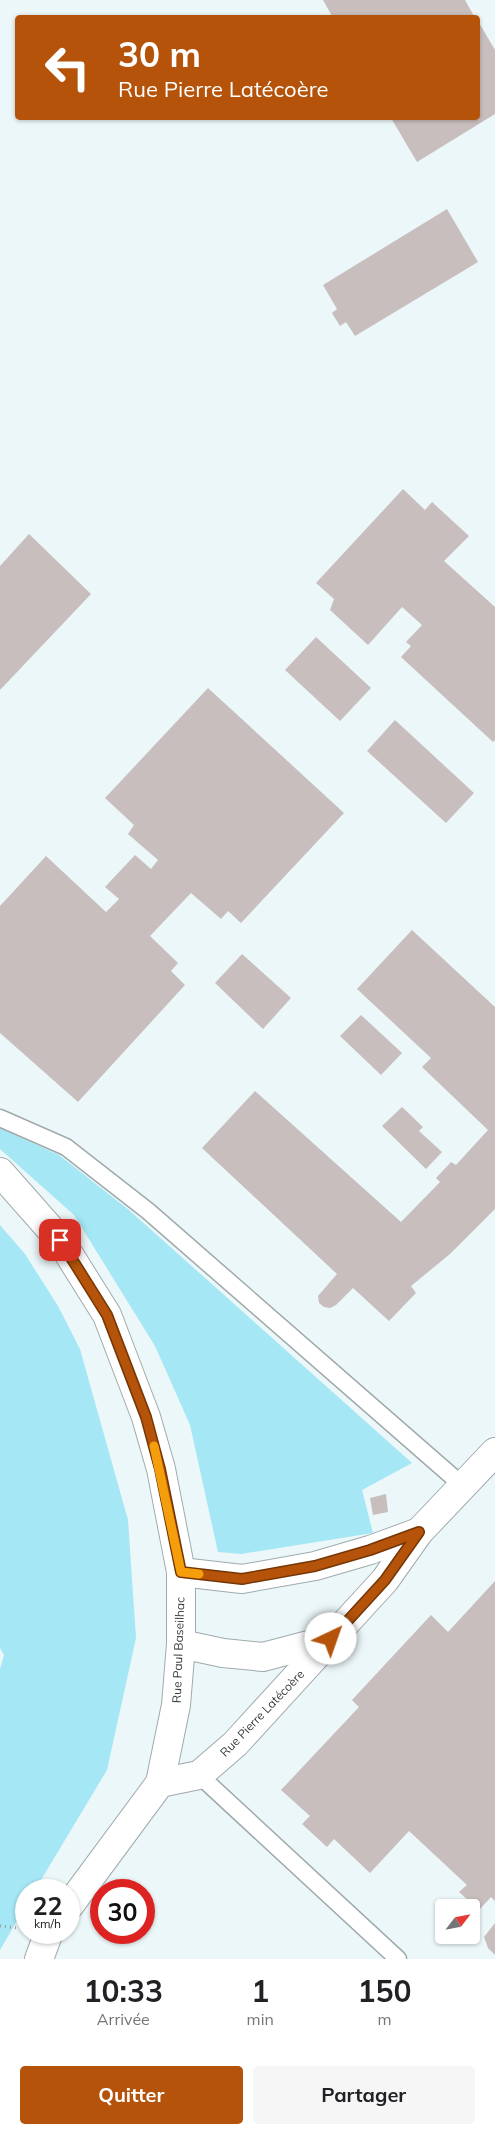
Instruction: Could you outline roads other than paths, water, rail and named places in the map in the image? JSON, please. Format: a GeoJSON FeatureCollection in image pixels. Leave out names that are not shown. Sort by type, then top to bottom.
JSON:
{"type":"FeatureCollection","features":[{"type":"Feature","properties":{"kind":"street","name":"Rue Paul Baseilhac"},"geometry":{"type":"LineString","coordinates":[[0,1172],[60,1240],[107,1315],[146,1417],[160,1469],[181,1572],[181,1644],[176,1705],[160,1783]]}},
{"type":"Feature","properties":{"kind":"street","name":"Rue Pierre Latécoère"},"geometry":{"type":"LineString","coordinates":[[160,1783],[199,1775],[235,1744],[385,1580],[419,1532],[495,1452]]}},
{"type":"Feature","properties":{"kind":"street","name":"Rue Pierre Latécoère"},"geometry":{"type":"LineString","coordinates":[[181,1572],[242,1579],[315,1566],[370,1550],[419,1532]]}},
{"type":"Feature","properties":{"kind":"street","name":"Rue Pierre Latécoère"},"geometry":{"type":"LineString","coordinates":[[181,1644],[223,1653],[264,1657],[331,1639]]}},
{"type":"Feature","properties":{"kind":"street"},"geometry":{"type":"LineString","coordinates":[[80,1891],[160,1783]]}},
{"type":"Feature","properties":{"kind":"street"},"geometry":{"type":"LineString","coordinates":[[39,1959],[45,1944]]}},
{"type":"Feature","properties":{"kind":"lane"},"geometry":{"type":"LineString","coordinates":[[0,1118],[66,1147],[148,1210],[462,1485]]}},
{"type":"Feature","properties":{"kind":"lane"},"geometry":{"type":"LineString","coordinates":[[199,1775],[398,1959]]}}]}
